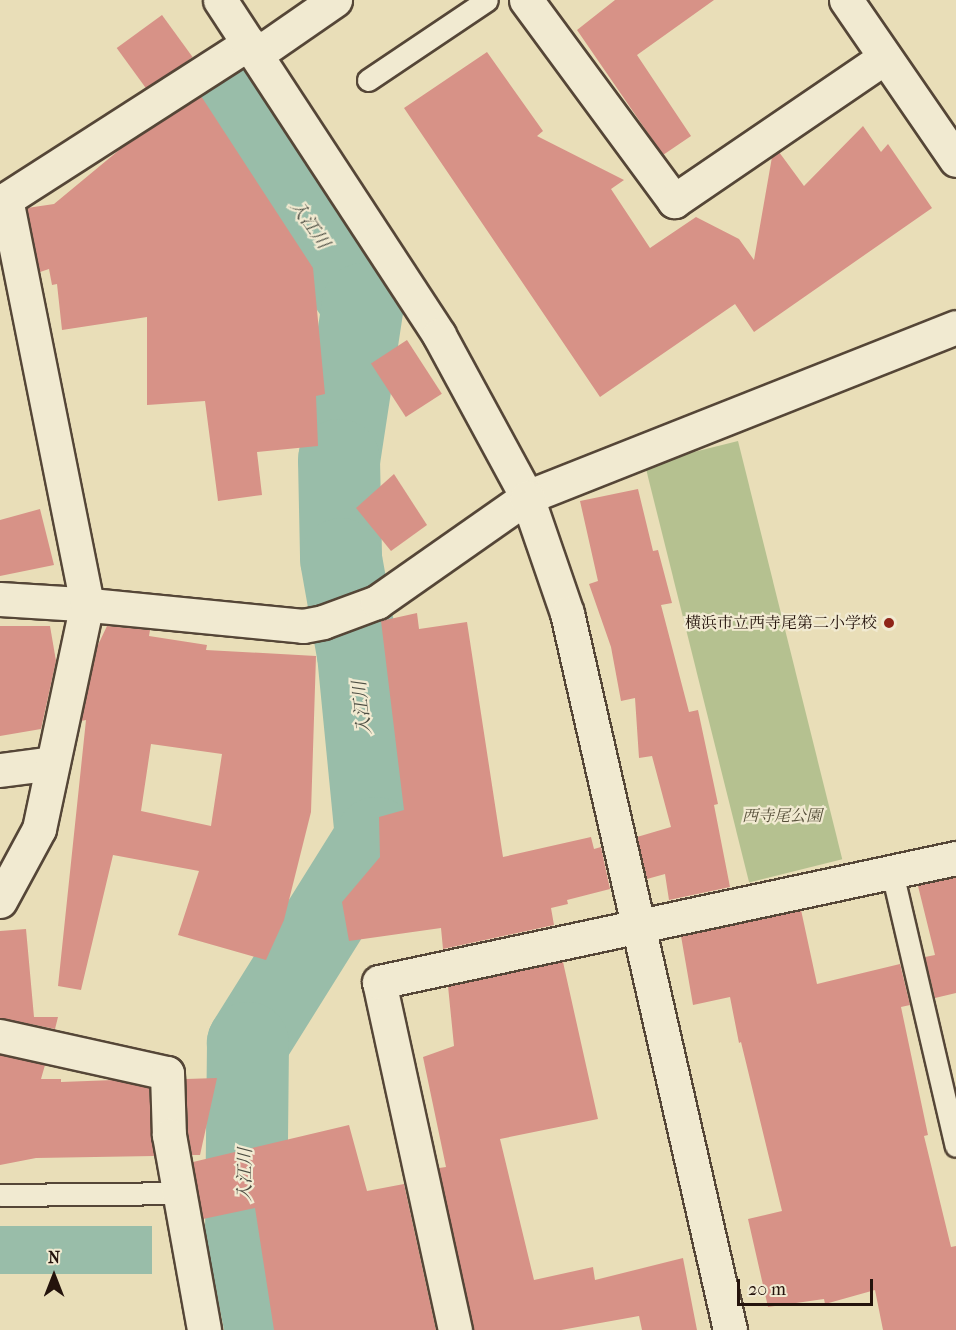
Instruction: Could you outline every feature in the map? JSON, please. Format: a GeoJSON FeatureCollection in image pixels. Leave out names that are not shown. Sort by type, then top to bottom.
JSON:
{"type":"FeatureCollection","features":[{"type":"Feature","properties":{"kind":"street"},"geometry":{"type":"LineString","coordinates":[[220,0],[439,334],[527,497],[567,613],[730,1330]]}},
{"type":"Feature","properties":{"kind":"street"},"geometry":{"type":"LineString","coordinates":[[0,902],[39,828],[87,604],[3,201],[334,0]]}},
{"type":"Feature","properties":{"kind":"street"},"geometry":{"type":"LineString","coordinates":[[526,0],[674,201],[885,57]]}},
{"type":"Feature","properties":{"kind":"street"},"geometry":{"type":"LineString","coordinates":[[846,0],[956,160]]}},
{"type":"Feature","properties":{"kind":"street"},"geometry":{"type":"LineString","coordinates":[[0,599],[87,604],[303,626],[323,622],[377,602],[527,497],[956,327]]}},
{"type":"Feature","properties":{"kind":"street"},"geometry":{"type":"LineString","coordinates":[[0,771],[53,763]]}},
{"type":"Feature","properties":{"kind":"street"},"geometry":{"type":"LineString","coordinates":[[455,1330],[379,982],[956,858]]}},
{"type":"Feature","properties":{"kind":"street"},"geometry":{"type":"LineString","coordinates":[[0,1036],[167,1073],[169,1135],[204,1330]]}},
{"type":"Feature","properties":{"kind":"lane"},"geometry":{"type":"LineString","coordinates":[[368,80],[487,0]]}},
{"type":"Feature","properties":{"kind":"lane"},"geometry":{"type":"LineString","coordinates":[[892,872],[956,1146]]}},
{"type":"Feature","properties":{"kind":"lane"},"geometry":{"type":"LineString","coordinates":[[0,1195],[179,1193]]}},
{"type":"Feature","properties":{"kind":"green space","name":"西寺尾公園"},"geometry":{"type":"Polygon","coordinates":[[[738,441],[842,859],[749,882],[645,464],[738,441]]]}},
{"type":"Feature","properties":{"kind":"shaded area"},"geometry":{"type":"Polygon","coordinates":[[[0,1226],[152,1226],[152,1274],[0,1274],[0,1226]]]}},
{"type":"Feature","properties":{"kind":"building"},"geometry":{"type":"Polygon","coordinates":[[[615,0],[714,0],[637,55],[691,136],[663,155],[577,30],[615,0]]]}},
{"type":"Feature","properties":{"kind":"building"},"geometry":{"type":"Polygon","coordinates":[[[162,15],[193,57],[147,90],[117,48],[162,15]]]}},
{"type":"Feature","properties":{"kind":"building"},"geometry":{"type":"Polygon","coordinates":[[[487,52],[543,131],[537,136],[624,180],[611,189],[650,248],[696,217],[739,239],[754,260],[772,157],[779,152],[804,186],[863,126],[881,152],[888,144],[932,208],[754,332],[735,304],[600,397],[404,108],[487,52]]]}},
{"type":"Feature","properties":{"kind":"building"},"geometry":{"type":"Polygon","coordinates":[[[201,96],[313,268],[325,394],[316,396],[318,446],[257,452],[262,495],[218,501],[205,401],[147,405],[147,317],[62,330],[57,284],[52,285],[49,269],[40,272],[27,208],[54,204],[124,146],[201,96]]]}},
{"type":"Feature","properties":{"kind":"building"},"geometry":{"type":"Polygon","coordinates":[[[407,340],[442,394],[406,417],[371,363],[407,340]]]}},
{"type":"Feature","properties":{"kind":"building"},"geometry":{"type":"Polygon","coordinates":[[[394,474],[427,525],[391,551],[356,508],[394,474]]]}},
{"type":"Feature","properties":{"kind":"building"},"geometry":{"type":"Polygon","coordinates":[[[638,489],[653,551],[658,550],[672,603],[661,605],[689,712],[698,710],[718,804],[714,805],[730,887],[669,900],[665,874],[647,879],[637,837],[671,827],[652,756],[639,758],[635,698],[621,701],[611,647],[589,584],[598,581],[580,501],[638,489]]]}},
{"type":"Feature","properties":{"kind":"building"},"geometry":{"type":"Polygon","coordinates":[[[40,509],[54,565],[0,576],[0,520],[40,509]]]}},
{"type":"Feature","properties":{"kind":"building"},"geometry":{"type":"Polygon","coordinates":[[[417,613],[419,629],[467,622],[503,857],[591,837],[594,849],[601,847],[610,889],[567,900],[568,904],[551,908],[554,925],[443,949],[441,928],[349,941],[342,902],[380,857],[379,817],[404,810],[381,621],[417,613]]]}},
{"type":"Feature","properties":{"kind":"building"},"geometry":{"type":"Polygon","coordinates":[[[0,626],[50,626],[56,661],[41,729],[0,736],[0,626]]]}},
{"type":"Feature","properties":{"kind":"building"},"geometry":{"type":"Polygon","coordinates":[[[107,626],[150,630],[149,636],[207,645],[206,650],[316,656],[311,812],[284,920],[266,960],[178,935],[199,871],[113,855],[81,990],[58,986],[86,720],[81,721],[97,647],[107,626]],[[151,744],[141,811],[211,826],[222,754],[151,744]]]}},
{"type":"Feature","properties":{"kind":"building"},"geometry":{"type":"Polygon","coordinates":[[[956,877],[956,993],[935,998],[925,957],[935,955],[918,886],[956,877]]]}},
{"type":"Feature","properties":{"kind":"building"},"geometry":{"type":"Polygon","coordinates":[[[801,910],[817,984],[900,964],[910,1005],[901,1007],[928,1135],[924,1136],[951,1247],[956,1246],[956,1330],[883,1330],[875,1290],[825,1304],[824,1299],[768,1307],[748,1219],[782,1211],[741,1042],[739,1043],[730,997],[693,1005],[681,936],[801,910]]]}},
{"type":"Feature","properties":{"kind":"building"},"geometry":{"type":"Polygon","coordinates":[[[26,929],[34,1017],[58,1017],[55,1029],[0,1018],[0,931],[26,929]]]}},
{"type":"Feature","properties":{"kind":"building"},"geometry":{"type":"Polygon","coordinates":[[[563,962],[598,1119],[500,1139],[534,1280],[593,1267],[595,1280],[683,1258],[697,1330],[642,1330],[639,1316],[561,1330],[473,1330],[439,1168],[446,1167],[423,1057],[454,1046],[448,986],[563,962]]]}},
{"type":"Feature","properties":{"kind":"building"},"geometry":{"type":"Polygon","coordinates":[[[0,1055],[45,1065],[41,1079],[61,1079],[61,1082],[114,1080],[149,1088],[154,1156],[36,1158],[0,1165],[0,1055]]]}},
{"type":"Feature","properties":{"kind":"building"},"geometry":{"type":"Polygon","coordinates":[[[217,1078],[200,1155],[192,1155],[188,1133],[186,1079],[217,1078]]]}},
{"type":"Feature","properties":{"kind":"building"},"geometry":{"type":"Polygon","coordinates":[[[349,1125],[367,1191],[404,1184],[436,1330],[274,1330],[255,1208],[203,1219],[193,1162],[349,1125]]]}},
{"type":"Feature","properties":{"kind":"waterway","name":"入江川"},"geometry":{"type":"LineString","coordinates":[[232,93],[228,110],[363,304],[339,460],[341,559],[358,654],[376,838],[248,1043],[246,1232],[266,1330]]}},
{"type":"Feature","properties":{"kind":"place","name":"横浜市立西寺尾第二小学校"},"geometry":{"type":"Point","coordinates":[889,623]}}]}
